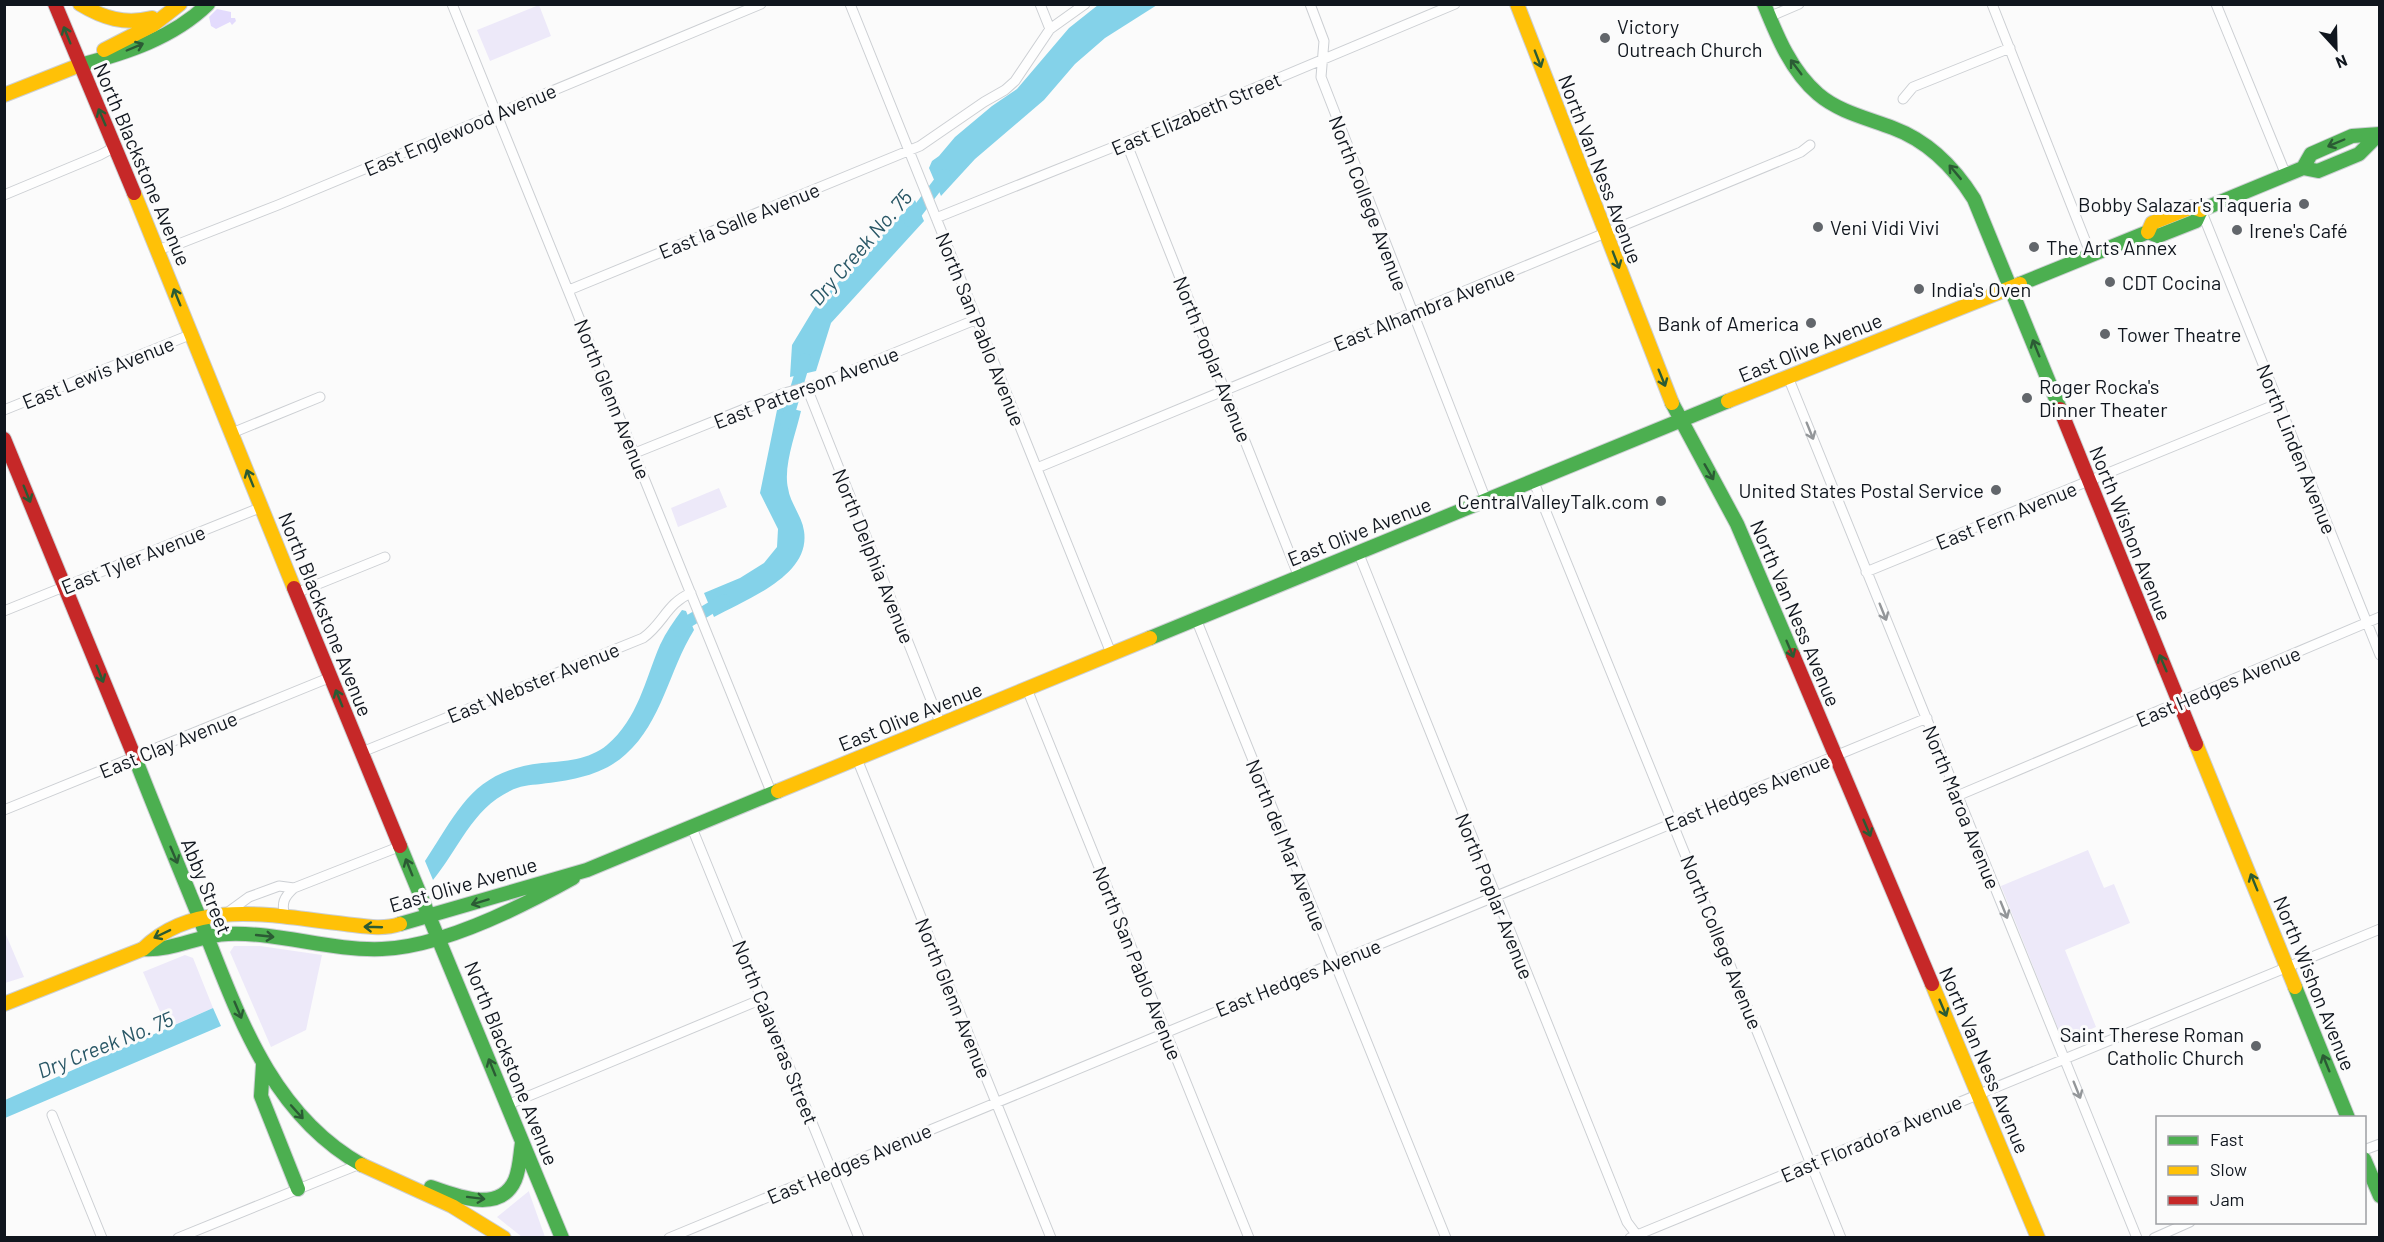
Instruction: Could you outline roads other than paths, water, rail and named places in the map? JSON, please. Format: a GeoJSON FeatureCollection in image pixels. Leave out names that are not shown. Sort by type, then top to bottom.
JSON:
{"type":"FeatureCollection","features":[{"type":"Feature","properties":{"kind":"main road","name":"North Blackstone Avenue"},"geometry":{"type":"LineString","coordinates":[[55,4],[158,249],[296,593],[562,1238]]}},
{"type":"Feature","properties":{"kind":"main road"},"geometry":{"type":"LineString","coordinates":[[80,4],[107,18],[132,23],[154,18],[180,5]]}},
{"type":"Feature","properties":{"kind":"main road"},"geometry":{"type":"LineString","coordinates":[[4,95],[80,65],[113,56],[180,28],[201,13],[208,4]]}},
{"type":"Feature","properties":{"kind":"main road","name":"North Van Ness Avenue"},"geometry":{"type":"LineString","coordinates":[[1517,4],[1680,421],[1737,524],[2038,1238]]}},
{"type":"Feature","properties":{"kind":"main road"},"geometry":{"type":"LineString","coordinates":[[80,65],[109,47],[153,25],[180,5]]}},
{"type":"Feature","properties":{"kind":"main road","name":"North Wishon Avenue"},"geometry":{"type":"LineString","coordinates":[[1767,11],[1780,45],[1818,93],[1858,116],[1912,136],[1931,148],[1968,188],[1977,205],[2347,1116]]}},
{"type":"Feature","properties":{"kind":"main road","name":"East Olive Avenue"},"geometry":{"type":"LineString","coordinates":[[2303,168],[2311,154],[2352,136],[2379,135]]}},
{"type":"Feature","properties":{"kind":"main road","name":"East Olive Avenue"},"geometry":{"type":"LineString","coordinates":[[143,950],[153,937],[200,918],[227,913],[376,927],[395,926],[587,870],[1533,480],[2148,232],[2152,223],[2192,207],[2201,210],[2303,168],[2318,171],[2359,154],[2379,135]]}},
{"type":"Feature","properties":{"kind":"main road","name":"Abby Street"},"geometry":{"type":"LineString","coordinates":[[4,439],[207,937],[263,1065],[276,1086],[302,1117],[334,1146],[360,1164],[460,1209],[504,1238]]}},
{"type":"Feature","properties":{"kind":"main road","name":"East Olive Avenue"},"geometry":{"type":"LineString","coordinates":[[4,1004],[143,950],[158,951],[207,937],[242,934],[382,949],[409,946],[439,937],[520,905],[587,870]]}},
{"type":"Feature","properties":{"kind":"main road"},"geometry":{"type":"LineString","coordinates":[[263,1065],[261,1096],[298,1189]]}},
{"type":"Feature","properties":{"kind":"main road"},"geometry":{"type":"LineString","coordinates":[[360,1164],[448,1193],[476,1199],[494,1199],[504,1194],[513,1185],[522,1140]]}},
{"type":"Feature","properties":{"kind":"main road"},"geometry":{"type":"LineString","coordinates":[[2366,1164],[2379,1196]]}},
{"type":"Feature","properties":{"kind":"street","name":"North Glenn Avenue"},"geometry":{"type":"LineString","coordinates":[[452,4],[772,794]]}},
{"type":"Feature","properties":{"kind":"street","name":"East Englewood Avenue"},"geometry":{"type":"LineString","coordinates":[[158,249],[176,246],[761,4]]}},
{"type":"Feature","properties":{"kind":"street","name":"North San Pablo Avenue"},"geometry":{"type":"LineString","coordinates":[[850,4],[1112,653]]}},
{"type":"Feature","properties":{"kind":"street"},"geometry":{"type":"LineString","coordinates":[[1040,4],[1050,29],[1085,4]]}},
{"type":"Feature","properties":{"kind":"street","name":"North College Avenue"},"geometry":{"type":"LineString","coordinates":[[1310,4],[1324,41],[1321,77],[1486,500]]}},
{"type":"Feature","properties":{"kind":"street","name":"East Elizabeth Street"},"geometry":{"type":"LineString","coordinates":[[936,218],[1126,142],[1455,4]]}},
{"type":"Feature","properties":{"kind":"street"},"geometry":{"type":"LineString","coordinates":[[1767,11],[1799,4]]}},
{"type":"Feature","properties":{"kind":"street"},"geometry":{"type":"LineString","coordinates":[[1992,4],[2091,255]]}},
{"type":"Feature","properties":{"kind":"street"},"geometry":{"type":"LineString","coordinates":[[2216,4],[2286,175]]}},
{"type":"Feature","properties":{"kind":"street","name":"East la Salle Avenue"},"geometry":{"type":"LineString","coordinates":[[569,290],[910,151],[1005,90],[1015,81],[1050,29]]}},
{"type":"Feature","properties":{"kind":"street"},"geometry":{"type":"LineString","coordinates":[[1903,99],[1913,87],[2010,48]]}},
{"type":"Feature","properties":{"kind":"street","name":"North Poplar Avenue"},"geometry":{"type":"LineString","coordinates":[[1126,142],[1299,577]]}},
{"type":"Feature","properties":{"kind":"street","name":"East Alhambra Avenue"},"geometry":{"type":"LineString","coordinates":[[1037,468],[1801,152],[1810,145]]}},
{"type":"Feature","properties":{"kind":"street"},"geometry":{"type":"LineString","coordinates":[[4,195],[115,147]]}},
{"type":"Feature","properties":{"kind":"street","name":"North Linden Avenue"},"geometry":{"type":"LineString","coordinates":[[2201,210],[2379,655]]}},
{"type":"Feature","properties":{"kind":"street","name":"East Patterson Avenue"},"geometry":{"type":"LineString","coordinates":[[635,453],[977,320]]}},
{"type":"Feature","properties":{"kind":"street","name":"East Lewis Avenue"},"geometry":{"type":"LineString","coordinates":[[4,410],[192,334]]}},
{"type":"Feature","properties":{"kind":"street","name":"North Maroa Avenue"},"geometry":{"type":"LineString","coordinates":[[1788,377],[2137,1238]]}},
{"type":"Feature","properties":{"kind":"street","name":"North Delphia Avenue"},"geometry":{"type":"LineString","coordinates":[[806,388],[941,724]]}},
{"type":"Feature","properties":{"kind":"street"},"geometry":{"type":"LineString","coordinates":[[232,433],[320,397]]}},
{"type":"Feature","properties":{"kind":"street","name":"East Fern Avenue"},"geometry":{"type":"LineString","coordinates":[[1866,572],[2279,403]]}},
{"type":"Feature","properties":{"kind":"street","name":"North College Avenue"},"geometry":{"type":"LineString","coordinates":[[1533,480],[1841,1238]]}},
{"type":"Feature","properties":{"kind":"street","name":"East Tyler Avenue"},"geometry":{"type":"LineString","coordinates":[[4,611],[262,507]]}},
{"type":"Feature","properties":{"kind":"street","name":"North Poplar Avenue"},"geometry":{"type":"LineString","coordinates":[[1358,552],[1495,896],[1635,1237]]}},
{"type":"Feature","properties":{"kind":"street"},"geometry":{"type":"LineString","coordinates":[[296,593],[385,556]]}},
{"type":"Feature","properties":{"kind":"street","name":"East Webster Avenue"},"geometry":{"type":"LineString","coordinates":[[362,752],[643,638],[652,632],[674,602],[691,593]]}},
{"type":"Feature","properties":{"kind":"street","name":"East Hedges Avenue"},"geometry":{"type":"LineString","coordinates":[[1957,796],[2379,617]]}},
{"type":"Feature","properties":{"kind":"street","name":"North del Mar Avenue"},"geometry":{"type":"LineString","coordinates":[[1196,619],[1446,1238]]}},
{"type":"Feature","properties":{"kind":"street","name":"East Clay Avenue"},"geometry":{"type":"LineString","coordinates":[[4,810],[331,677]]}},
{"type":"Feature","properties":{"kind":"street","name":"North San Pablo Avenue"},"geometry":{"type":"LineString","coordinates":[[1027,688],[1249,1238]]}},
{"type":"Feature","properties":{"kind":"street","name":"East Hedges Avenue"},"geometry":{"type":"LineString","coordinates":[[669,1238],[1926,718]]}},
{"type":"Feature","properties":{"kind":"street","name":"North Glenn Avenue"},"geometry":{"type":"LineString","coordinates":[[857,759],[1051,1238]]}},
{"type":"Feature","properties":{"kind":"street","name":"North Calaveras Street"},"geometry":{"type":"LineString","coordinates":[[692,828],[859,1238]]}},
{"type":"Feature","properties":{"kind":"street"},"geometry":{"type":"LineString","coordinates":[[285,917],[283,902],[285,896],[294,888],[401,846]]}},
{"type":"Feature","properties":{"kind":"street"},"geometry":{"type":"LineString","coordinates":[[227,913],[249,897],[279,886],[294,888]]}},
{"type":"Feature","properties":{"kind":"street","name":"East Floradora Avenue"},"geometry":{"type":"LineString","coordinates":[[1635,1237],[2064,1057],[2289,968],[2379,929]]}},
{"type":"Feature","properties":{"kind":"street"},"geometry":{"type":"LineString","coordinates":[[507,1105],[762,999]]}},
{"type":"Feature","properties":{"kind":"street"},"geometry":{"type":"LineString","coordinates":[[52,1115],[102,1238]]}},
{"type":"Feature","properties":{"kind":"street"},"geometry":{"type":"LineString","coordinates":[[178,1238],[360,1164]]}},
{"type":"Feature","properties":{"kind":"street"},"geometry":{"type":"LineString","coordinates":[[2154,1238],[2186,1224]]}},
{"type":"Feature","properties":{"kind":"water"},"geometry":{"type":"Polygon","coordinates":[[[1098,5],[1157,5],[1105,38],[1075,64],[1044,100],[975,159],[941,196],[929,168],[932,161],[955,137],[992,106],[1017,89],[1069,28],[1098,5]]]}},
{"type":"Feature","properties":{"kind":"water"},"geometry":{"type":"Polygon","coordinates":[[[915,200],[924,221],[831,323],[816,371],[790,377],[792,345],[815,307],[915,200]]]}},
{"type":"Feature","properties":{"kind":"water"},"geometry":{"type":"Polygon","coordinates":[[[785,407],[801,411],[789,460],[787,479],[789,494],[803,525],[803,547],[797,561],[774,584],[714,617],[704,593],[740,578],[764,563],[777,547],[778,529],[760,493],[777,410],[785,407]]]}},
{"type":"Feature","properties":{"kind":"water"},"geometry":{"type":"Polygon","coordinates":[[[682,610],[686,611],[694,630],[657,711],[638,741],[617,761],[597,772],[575,779],[521,787],[497,799],[476,819],[433,880],[425,861],[459,809],[484,784],[500,774],[519,767],[585,757],[600,750],[618,735],[640,698],[662,640],[682,610]]]}},
{"type":"Feature","properties":{"kind":"water"},"geometry":{"type":"Polygon","coordinates":[[[213,1008],[221,1026],[5,1118],[5,1100],[213,1008]]]}},
{"type":"Feature","properties":{"kind":"waterway","name":"Dry Creek No. 75"},"geometry":{"type":"LineString","coordinates":[[910,221],[945,175]]}},
{"type":"Feature","properties":{"kind":"waterway","name":"Dry Creek No. 75"},"geometry":{"type":"LineString","coordinates":[[786,423],[805,359]]}},
{"type":"Feature","properties":{"kind":"waterway","name":"Dry Creek No. 75"},"geometry":{"type":"LineString","coordinates":[[679,631],[684,624],[724,600]]}},
{"type":"Feature","properties":{"kind":"place","name":"Victory Outreach Church"},"geometry":{"type":"Point","coordinates":[1605,38]}},
{"type":"Feature","properties":{"kind":"place","name":"Bobby Salazar's Taqueria"},"geometry":{"type":"Point","coordinates":[2304,204]}},
{"type":"Feature","properties":{"kind":"place","name":"Veni Vidi Vivi"},"geometry":{"type":"Point","coordinates":[1818,227]}},
{"type":"Feature","properties":{"kind":"place","name":"Irene's Café"},"geometry":{"type":"Point","coordinates":[2237,230]}},
{"type":"Feature","properties":{"kind":"place","name":"The Arts Annex"},"geometry":{"type":"Point","coordinates":[2034,247]}},
{"type":"Feature","properties":{"kind":"place","name":"CDT Cocina"},"geometry":{"type":"Point","coordinates":[2110,282]}},
{"type":"Feature","properties":{"kind":"place","name":"India's Oven"},"geometry":{"type":"Point","coordinates":[1919,289]}},
{"type":"Feature","properties":{"kind":"place","name":"Bank of America"},"geometry":{"type":"Point","coordinates":[1811,323]}},
{"type":"Feature","properties":{"kind":"place","name":"Tower Theatre"},"geometry":{"type":"Point","coordinates":[2105,334]}},
{"type":"Feature","properties":{"kind":"place","name":"Roger Rocka's Dinner Theater"},"geometry":{"type":"Point","coordinates":[2027,398]}},
{"type":"Feature","properties":{"kind":"place","name":"United States Postal Service"},"geometry":{"type":"Point","coordinates":[1996,490]}},
{"type":"Feature","properties":{"kind":"place","name":"CentralValleyTalk.com"},"geometry":{"type":"Point","coordinates":[1661,501]}},
{"type":"Feature","properties":{"kind":"place","name":"Saint Therese Roman Catholic Church"},"geometry":{"type":"Point","coordinates":[2256,1046]}}]}
